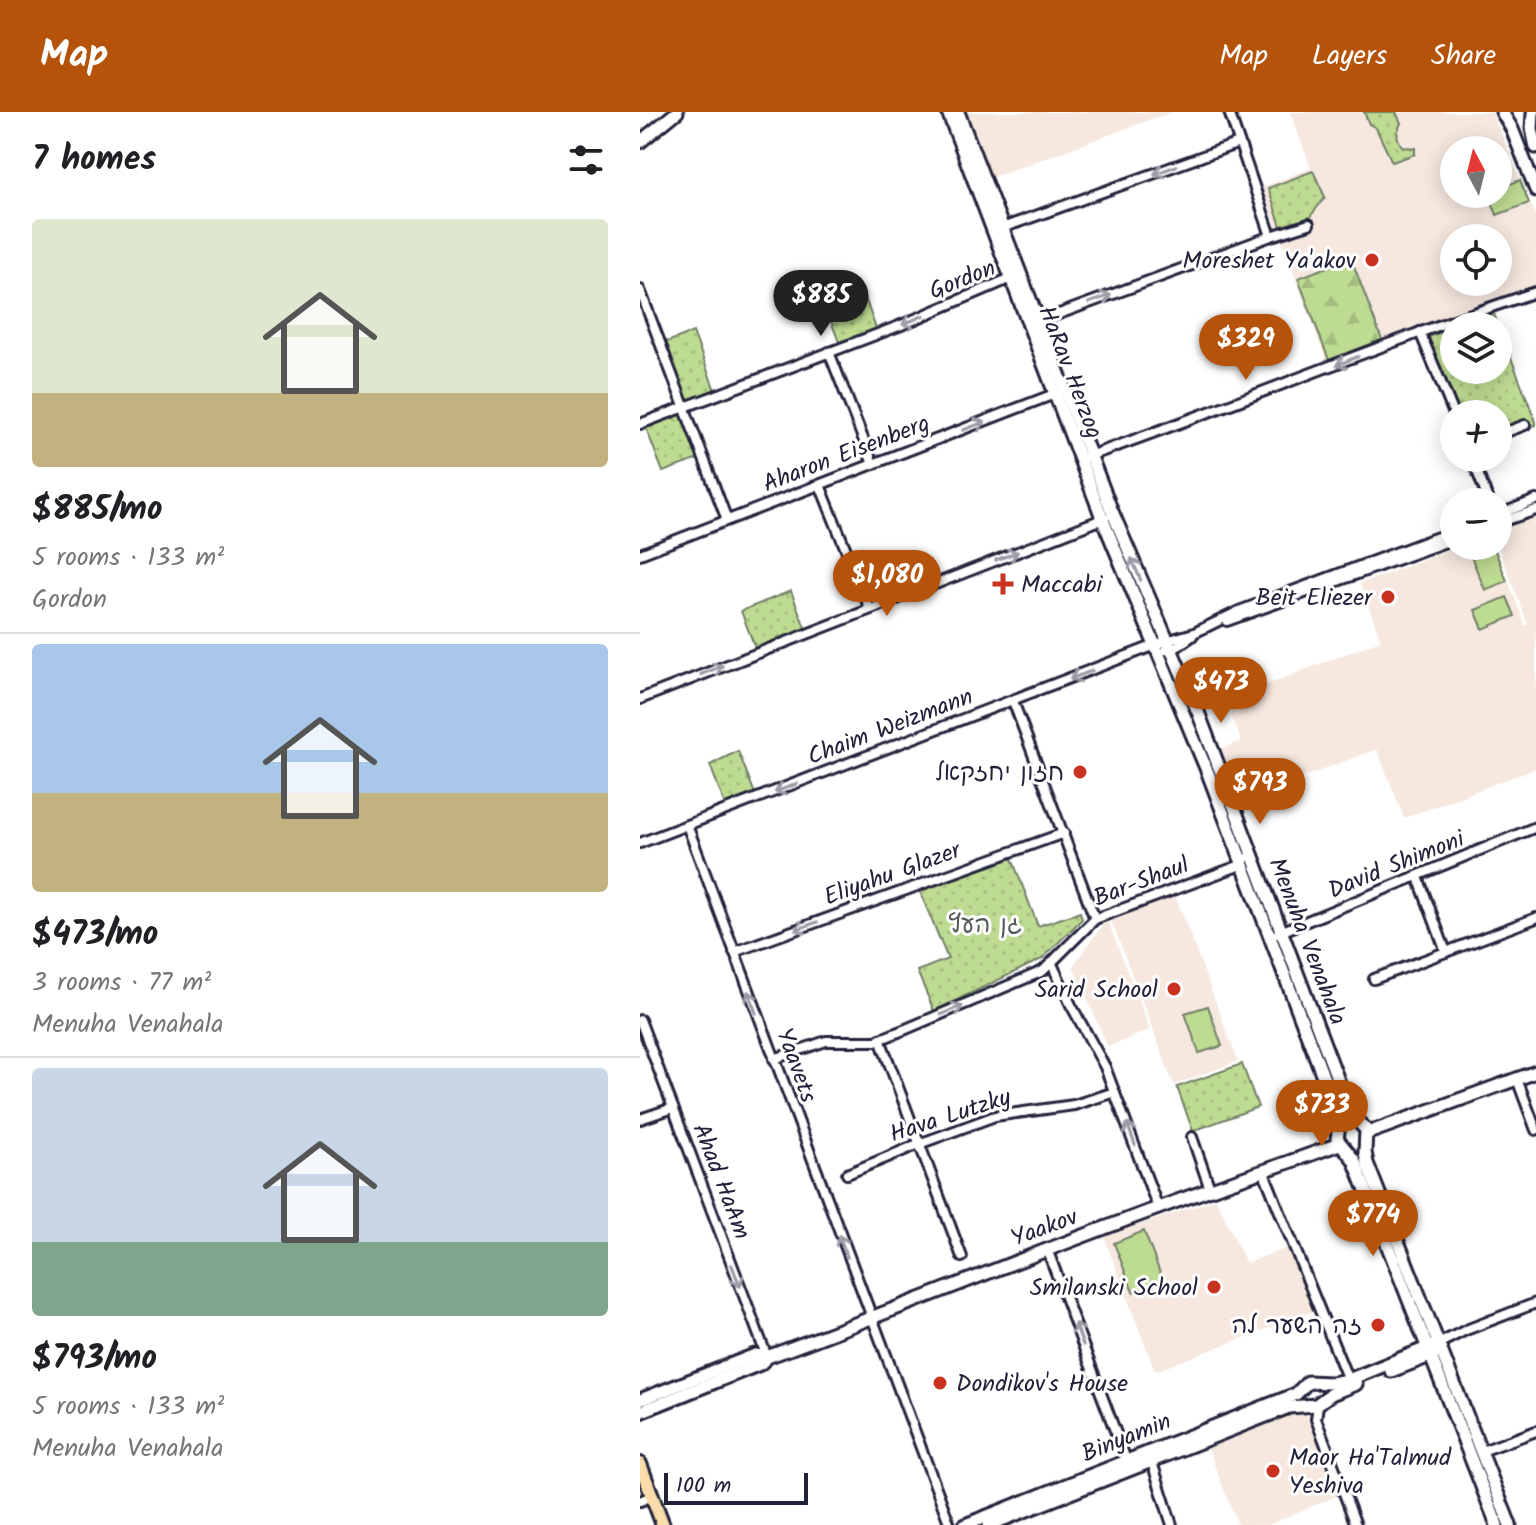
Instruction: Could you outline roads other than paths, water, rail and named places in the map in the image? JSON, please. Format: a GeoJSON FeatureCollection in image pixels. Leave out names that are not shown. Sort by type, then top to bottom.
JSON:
{"type":"FeatureCollection","features":[{"type":"Feature","properties":{"kind":"main road"},"geometry":{"type":"LineString","coordinates":[[640,1464],[646,1499],[663,1524]]}},
{"type":"Feature","properties":{"kind":"street"},"geometry":{"type":"LineString","coordinates":[[640,142],[677,112]]}},
{"type":"Feature","properties":{"kind":"street","name":"HaRav Herzog"},"geometry":{"type":"LineString","coordinates":[[948,112],[1011,279],[1168,646]]}},
{"type":"Feature","properties":{"kind":"street","name":"HaRav Herzog"},"geometry":{"type":"LineString","coordinates":[[958,112],[1040,321],[1060,390]]}},
{"type":"Feature","properties":{"kind":"street"},"geometry":{"type":"LineString","coordinates":[[1229,112],[1271,236]]}},
{"type":"Feature","properties":{"kind":"street"},"geometry":{"type":"LineString","coordinates":[[1504,115],[1520,122],[1533,113]]}},
{"type":"Feature","properties":{"kind":"street"},"geometry":{"type":"LineString","coordinates":[[1533,113],[1532,129],[1536,147]]}},
{"type":"Feature","properties":{"kind":"street"},"geometry":{"type":"LineString","coordinates":[[1504,115],[1536,190]]}},
{"type":"Feature","properties":{"kind":"street"},"geometry":{"type":"LineString","coordinates":[[997,240],[1002,228],[1239,143]]}},
{"type":"Feature","properties":{"kind":"street"},"geometry":{"type":"LineString","coordinates":[[1027,315],[1040,321],[1309,224]]}},
{"type":"Feature","properties":{"kind":"street","name":"Gordon"},"geometry":{"type":"LineString","coordinates":[[640,424],[1011,279],[1027,290]]}},
{"type":"Feature","properties":{"kind":"street"},"geometry":{"type":"LineString","coordinates":[[1086,457],[1536,292]]}},
{"type":"Feature","properties":{"kind":"street"},"geometry":{"type":"LineString","coordinates":[[641,293],[727,520]]}},
{"type":"Feature","properties":{"kind":"street"},"geometry":{"type":"LineString","coordinates":[[1420,332],[1448,400]]}},
{"type":"Feature","properties":{"kind":"street"},"geometry":{"type":"LineString","coordinates":[[829,352],[873,464]]}},
{"type":"Feature","properties":{"kind":"street","name":"Aharon Eisenberg"},"geometry":{"type":"LineString","coordinates":[[640,554],[1060,390]]}},
{"type":"Feature","properties":{"kind":"street"},"geometry":{"type":"LineString","coordinates":[[1512,430],[1525,425]]}},
{"type":"Feature","properties":{"kind":"street","name":"HaRav Herzog"},"geometry":{"type":"LineString","coordinates":[[1086,457],[1103,520],[1154,647]]}},
{"type":"Feature","properties":{"kind":"street"},"geometry":{"type":"LineString","coordinates":[[820,485],[869,607]]}},
{"type":"Feature","properties":{"kind":"street"},"geometry":{"type":"LineString","coordinates":[[1512,509],[1536,500]]}},
{"type":"Feature","properties":{"kind":"street"},"geometry":{"type":"LineString","coordinates":[[640,699],[869,607],[1103,520],[1111,509]]}},
{"type":"Feature","properties":{"kind":"street"},"geometry":{"type":"LineString","coordinates":[[1512,518],[1536,510]]}},
{"type":"Feature","properties":{"kind":"street"},"geometry":{"type":"LineString","coordinates":[[1211,625],[1239,611],[1440,536]]}},
{"type":"Feature","properties":{"kind":"street"},"geometry":{"type":"LineString","coordinates":[[1211,625],[1242,617],[1440,544]]}},
{"type":"Feature","properties":{"kind":"street","name":"Chaim Weizmann"},"geometry":{"type":"LineString","coordinates":[[640,843],[1154,647],[1168,646],[1211,625]]}},
{"type":"Feature","properties":{"kind":"street","name":"Menuha Venahala"},"geometry":{"type":"LineString","coordinates":[[1168,646],[1198,712],[1251,852],[1338,1116],[1339,1129]]}},
{"type":"Feature","properties":{"kind":"street","name":"Menuha Venahala"},"geometry":{"type":"LineString","coordinates":[[1154,647],[1208,773],[1241,865],[1276,934],[1350,1112],[1357,1122]]}},
{"type":"Feature","properties":{"kind":"street"},"geometry":{"type":"LineString","coordinates":[[1013,701],[1095,919]]}},
{"type":"Feature","properties":{"kind":"street","name":"Yaavets"},"geometry":{"type":"LineString","coordinates":[[687,825],[950,1525]]}},
{"type":"Feature","properties":{"kind":"street","name":"David Shimoni"},"geometry":{"type":"LineString","coordinates":[[1276,934],[1536,827]]}},
{"type":"Feature","properties":{"kind":"street","name":"Eliyahu Glazer"},"geometry":{"type":"LineString","coordinates":[[734,952],[1064,833]]}},
{"type":"Feature","properties":{"kind":"street"},"geometry":{"type":"LineString","coordinates":[[1241,865],[1251,852]]}},
{"type":"Feature","properties":{"kind":"street","name":"Bar-Shaul"},"geometry":{"type":"LineString","coordinates":[[880,1039],[1025,979],[1052,964],[1095,919],[1241,865]]}},
{"type":"Feature","properties":{"kind":"street"},"geometry":{"type":"LineString","coordinates":[[1418,877],[1446,952]]}},
{"type":"Feature","properties":{"kind":"street"},"geometry":{"type":"LineString","coordinates":[[1374,979],[1536,918]]}},
{"type":"Feature","properties":{"kind":"street"},"geometry":{"type":"LineString","coordinates":[[1052,964],[1115,1092],[1158,1208]]}},
{"type":"Feature","properties":{"kind":"street","name":"Ahad HaAm"},"geometry":{"type":"LineString","coordinates":[[640,1020],[767,1357]]}},
{"type":"Feature","properties":{"kind":"street"},"geometry":{"type":"LineString","coordinates":[[774,1059],[826,1041],[880,1039],[962,1257]]}},
{"type":"Feature","properties":{"kind":"street"},"geometry":{"type":"LineString","coordinates":[[1343,1147],[1356,1151],[1367,1138],[1536,1072]]}},
{"type":"Feature","properties":{"kind":"street"},"geometry":{"type":"LineString","coordinates":[[1517,1079],[1536,1130]]}},
{"type":"Feature","properties":{"kind":"street","name":"Hava Lutzky"},"geometry":{"type":"LineString","coordinates":[[847,1174],[995,1116],[1068,1106],[1115,1092]]}},
{"type":"Feature","properties":{"kind":"street"},"geometry":{"type":"LineString","coordinates":[[640,1119],[673,1108]]}},
{"type":"Feature","properties":{"kind":"street"},"geometry":{"type":"LineString","coordinates":[[1497,1525],[1354,1160],[1343,1147],[1339,1129],[1349,1121],[1364,1126],[1367,1163],[1510,1525]]}},
{"type":"Feature","properties":{"kind":"street"},"geometry":{"type":"LineString","coordinates":[[1192,1137],[1210,1189]]}},
{"type":"Feature","properties":{"kind":"street","name":"Yaakov"},"geometry":{"type":"LineString","coordinates":[[640,1412],[760,1364],[767,1357],[1047,1249],[1263,1170],[1343,1147]]}},
{"type":"Feature","properties":{"kind":"street"},"geometry":{"type":"LineString","coordinates":[[1263,1170],[1348,1380]]}},
{"type":"Feature","properties":{"kind":"street"},"geometry":{"type":"LineString","coordinates":[[1047,1249],[1126,1460],[1118,1476]]}},
{"type":"Feature","properties":{"kind":"street"},"geometry":{"type":"LineString","coordinates":[[1440,1343],[1479,1324],[1536,1303]]}},
{"type":"Feature","properties":{"kind":"street","name":"Binyamin"},"geometry":{"type":"LineString","coordinates":[[965,1525],[1126,1460],[1150,1457],[1289,1407],[1317,1403],[1430,1351],[1440,1343]]}},
{"type":"Feature","properties":{"kind":"street","name":"Binyamin"},"geometry":{"type":"LineString","coordinates":[[989,1525],[1118,1476],[1150,1457],[1296,1394],[1308,1382],[1348,1380],[1430,1351]]}},
{"type":"Feature","properties":{"kind":"street","name":"Yaakov"},"geometry":{"type":"LineString","coordinates":[[640,1400],[755,1355],[767,1357]]}},
{"type":"Feature","properties":{"kind":"street"},"geometry":{"type":"LineString","coordinates":[[1318,1382],[1325,1387],[1317,1403],[1316,1419],[1356,1525]]}},
{"type":"Feature","properties":{"kind":"street"},"geometry":{"type":"LineString","coordinates":[[1303,1388],[1302,1396],[1317,1403]]}},
{"type":"Feature","properties":{"kind":"street"},"geometry":{"type":"LineString","coordinates":[[1482,1451],[1536,1431]]}},
{"type":"Feature","properties":{"kind":"street"},"geometry":{"type":"LineString","coordinates":[[1150,1457],[1172,1525]]}},
{"type":"Feature","properties":{"kind":"place","name":"Moreshet Ya'akov"},"geometry":{"type":"Point","coordinates":[1372,260]}},
{"type":"Feature","properties":{"kind":"place","name":"Maccabi"},"geometry":{"type":"Point","coordinates":[1003,584]}},
{"type":"Feature","properties":{"kind":"place","name":"Beit Eliezer"},"geometry":{"type":"Point","coordinates":[1388,597]}},
{"type":"Feature","properties":{"kind":"place","name":"חזון יחזקאל"},"geometry":{"type":"Point","coordinates":[1080,772]}},
{"type":"Feature","properties":{"kind":"place","name":"Sarid School"},"geometry":{"type":"Point","coordinates":[1174,989]}},
{"type":"Feature","properties":{"kind":"place","name":"Smilanski School"},"geometry":{"type":"Point","coordinates":[1214,1287]}},
{"type":"Feature","properties":{"kind":"place","name":"זה השער לה"},"geometry":{"type":"Point","coordinates":[1378,1325]}},
{"type":"Feature","properties":{"kind":"place","name":"Dondikov's House"},"geometry":{"type":"Point","coordinates":[940,1383]}},
{"type":"Feature","properties":{"kind":"place","name":"Maor Ha'Talmud Yeshiva"},"geometry":{"type":"Point","coordinates":[1273,1471]}},
{"type":"Feature","properties":{"kind":"park label","name":"גן העץ"},"geometry":{"type":"Point","coordinates":[985,924]}}]}
